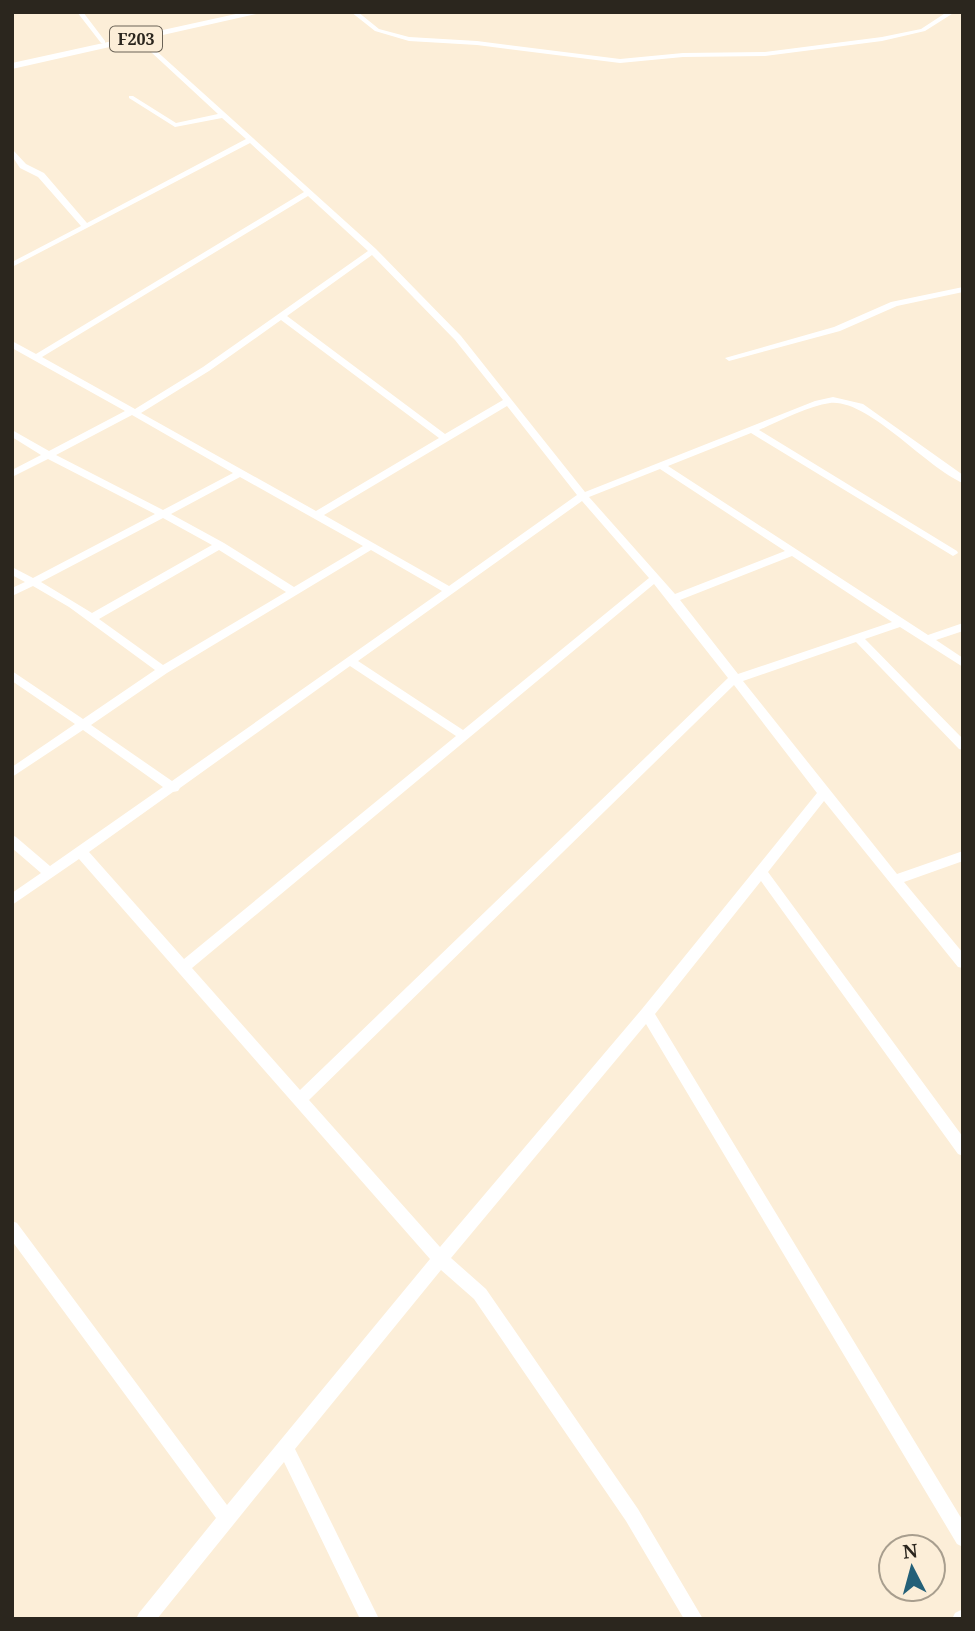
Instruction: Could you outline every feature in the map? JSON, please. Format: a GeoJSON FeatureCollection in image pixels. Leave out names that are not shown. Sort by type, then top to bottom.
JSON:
{"type":"FeatureCollection","features":[{"type":"Feature","properties":{"kind":"main road","name":"F203"},"geometry":{"type":"LineString","coordinates":[[12,64],[240,12]]}},
{"type":"Feature","properties":{"kind":"main road","name":"F203"},"geometry":{"type":"LineString","coordinates":[[12,64],[260,12]]}},
{"type":"Feature","properties":{"kind":"street"},"geometry":{"type":"LineString","coordinates":[[80,12],[103,42]]}},
{"type":"Feature","properties":{"kind":"street"},"geometry":{"type":"LineString","coordinates":[[355,13],[369,12]]}},
{"type":"Feature","properties":{"kind":"street"},"geometry":{"type":"LineString","coordinates":[[355,13],[377,30],[410,39],[477,43],[613,61],[683,55],[765,54],[882,39],[923,30],[952,14],[959,21]]}},
{"type":"Feature","properties":{"kind":"street"},"geometry":{"type":"LineString","coordinates":[[140,38],[373,251],[458,338],[583,496],[673,600],[733,680],[963,963]]}},
{"type":"Feature","properties":{"kind":"street"},"geometry":{"type":"LineString","coordinates":[[131,97],[175,125],[225,115]]}},
{"type":"Feature","properties":{"kind":"street"},"geometry":{"type":"LineString","coordinates":[[12,265],[252,139]]}},
{"type":"Feature","properties":{"kind":"street"},"geometry":{"type":"LineString","coordinates":[[12,151],[16,161],[41,175],[86,227]]}},
{"type":"Feature","properties":{"kind":"street"},"geometry":{"type":"LineString","coordinates":[[37,357],[308,193]]}},
{"type":"Feature","properties":{"kind":"street"},"geometry":{"type":"LineString","coordinates":[[12,474],[133,413],[281,316],[373,251]]}},
{"type":"Feature","properties":{"kind":"street"},"geometry":{"type":"LineString","coordinates":[[729,358],[837,329],[894,304],[963,289]]}},
{"type":"Feature","properties":{"kind":"street"},"geometry":{"type":"LineString","coordinates":[[281,316],[444,438]]}},
{"type":"Feature","properties":{"kind":"street"},"geometry":{"type":"LineString","coordinates":[[12,344],[449,590]]}},
{"type":"Feature","properties":{"kind":"street"},"geometry":{"type":"LineString","coordinates":[[317,515],[508,401]]}},
{"type":"Feature","properties":{"kind":"street"},"geometry":{"type":"LineString","coordinates":[[12,900],[174,789],[583,496],[818,403],[846,401],[860,406],[963,480]]}},
{"type":"Feature","properties":{"kind":"street"},"geometry":{"type":"LineString","coordinates":[[751,429],[953,552]]}},
{"type":"Feature","properties":{"kind":"street"},"geometry":{"type":"LineString","coordinates":[[12,433],[50,456],[220,545],[294,592]]}},
{"type":"Feature","properties":{"kind":"street"},"geometry":{"type":"LineString","coordinates":[[661,465],[963,663]]}},
{"type":"Feature","properties":{"kind":"street"},"geometry":{"type":"LineString","coordinates":[[12,593],[240,473]]}},
{"type":"Feature","properties":{"kind":"street"},"geometry":{"type":"LineString","coordinates":[[92,618],[220,545]]}},
{"type":"Feature","properties":{"kind":"street"},"geometry":{"type":"LineString","coordinates":[[12,773],[163,670],[369,547]]}},
{"type":"Feature","properties":{"kind":"street"},"geometry":{"type":"LineString","coordinates":[[673,600],[793,552]]}},
{"type":"Feature","properties":{"kind":"street"},"geometry":{"type":"LineString","coordinates":[[12,570],[92,618],[163,670]]}},
{"type":"Feature","properties":{"kind":"street"},"geometry":{"type":"LineString","coordinates":[[183,968],[654,579]]}},
{"type":"Feature","properties":{"kind":"street"},"geometry":{"type":"LineString","coordinates":[[299,1100],[733,680],[900,623]]}},
{"type":"Feature","properties":{"kind":"street"},"geometry":{"type":"LineString","coordinates":[[927,639],[963,627]]}},
{"type":"Feature","properties":{"kind":"street"},"geometry":{"type":"LineString","coordinates":[[858,638],[963,746]]}},
{"type":"Feature","properties":{"kind":"street"},"geometry":{"type":"LineString","coordinates":[[350,661],[464,736]]}},
{"type":"Feature","properties":{"kind":"street"},"geometry":{"type":"LineString","coordinates":[[12,675],[174,789]]}},
{"type":"Feature","properties":{"kind":"street"},"geometry":{"type":"LineString","coordinates":[[145,1619],[440,1259],[647,1013],[824,793]]}},
{"type":"Feature","properties":{"kind":"street"},"geometry":{"type":"LineString","coordinates":[[12,840],[49,873]]}},
{"type":"Feature","properties":{"kind":"street"},"geometry":{"type":"LineString","coordinates":[[80,851],[440,1259],[480,1294],[632,1515],[694,1619]]}},
{"type":"Feature","properties":{"kind":"street"},"geometry":{"type":"LineString","coordinates":[[894,880],[963,856]]}},
{"type":"Feature","properties":{"kind":"street"},"geometry":{"type":"LineString","coordinates":[[761,872],[963,1149]]}},
{"type":"Feature","properties":{"kind":"street"},"geometry":{"type":"LineString","coordinates":[[647,1013],[963,1538]]}},
{"type":"Feature","properties":{"kind":"street"},"geometry":{"type":"LineString","coordinates":[[12,1228],[228,1520]]}},
{"type":"Feature","properties":{"kind":"street"},"geometry":{"type":"LineString","coordinates":[[285,1448],[370,1619]]}}]}
